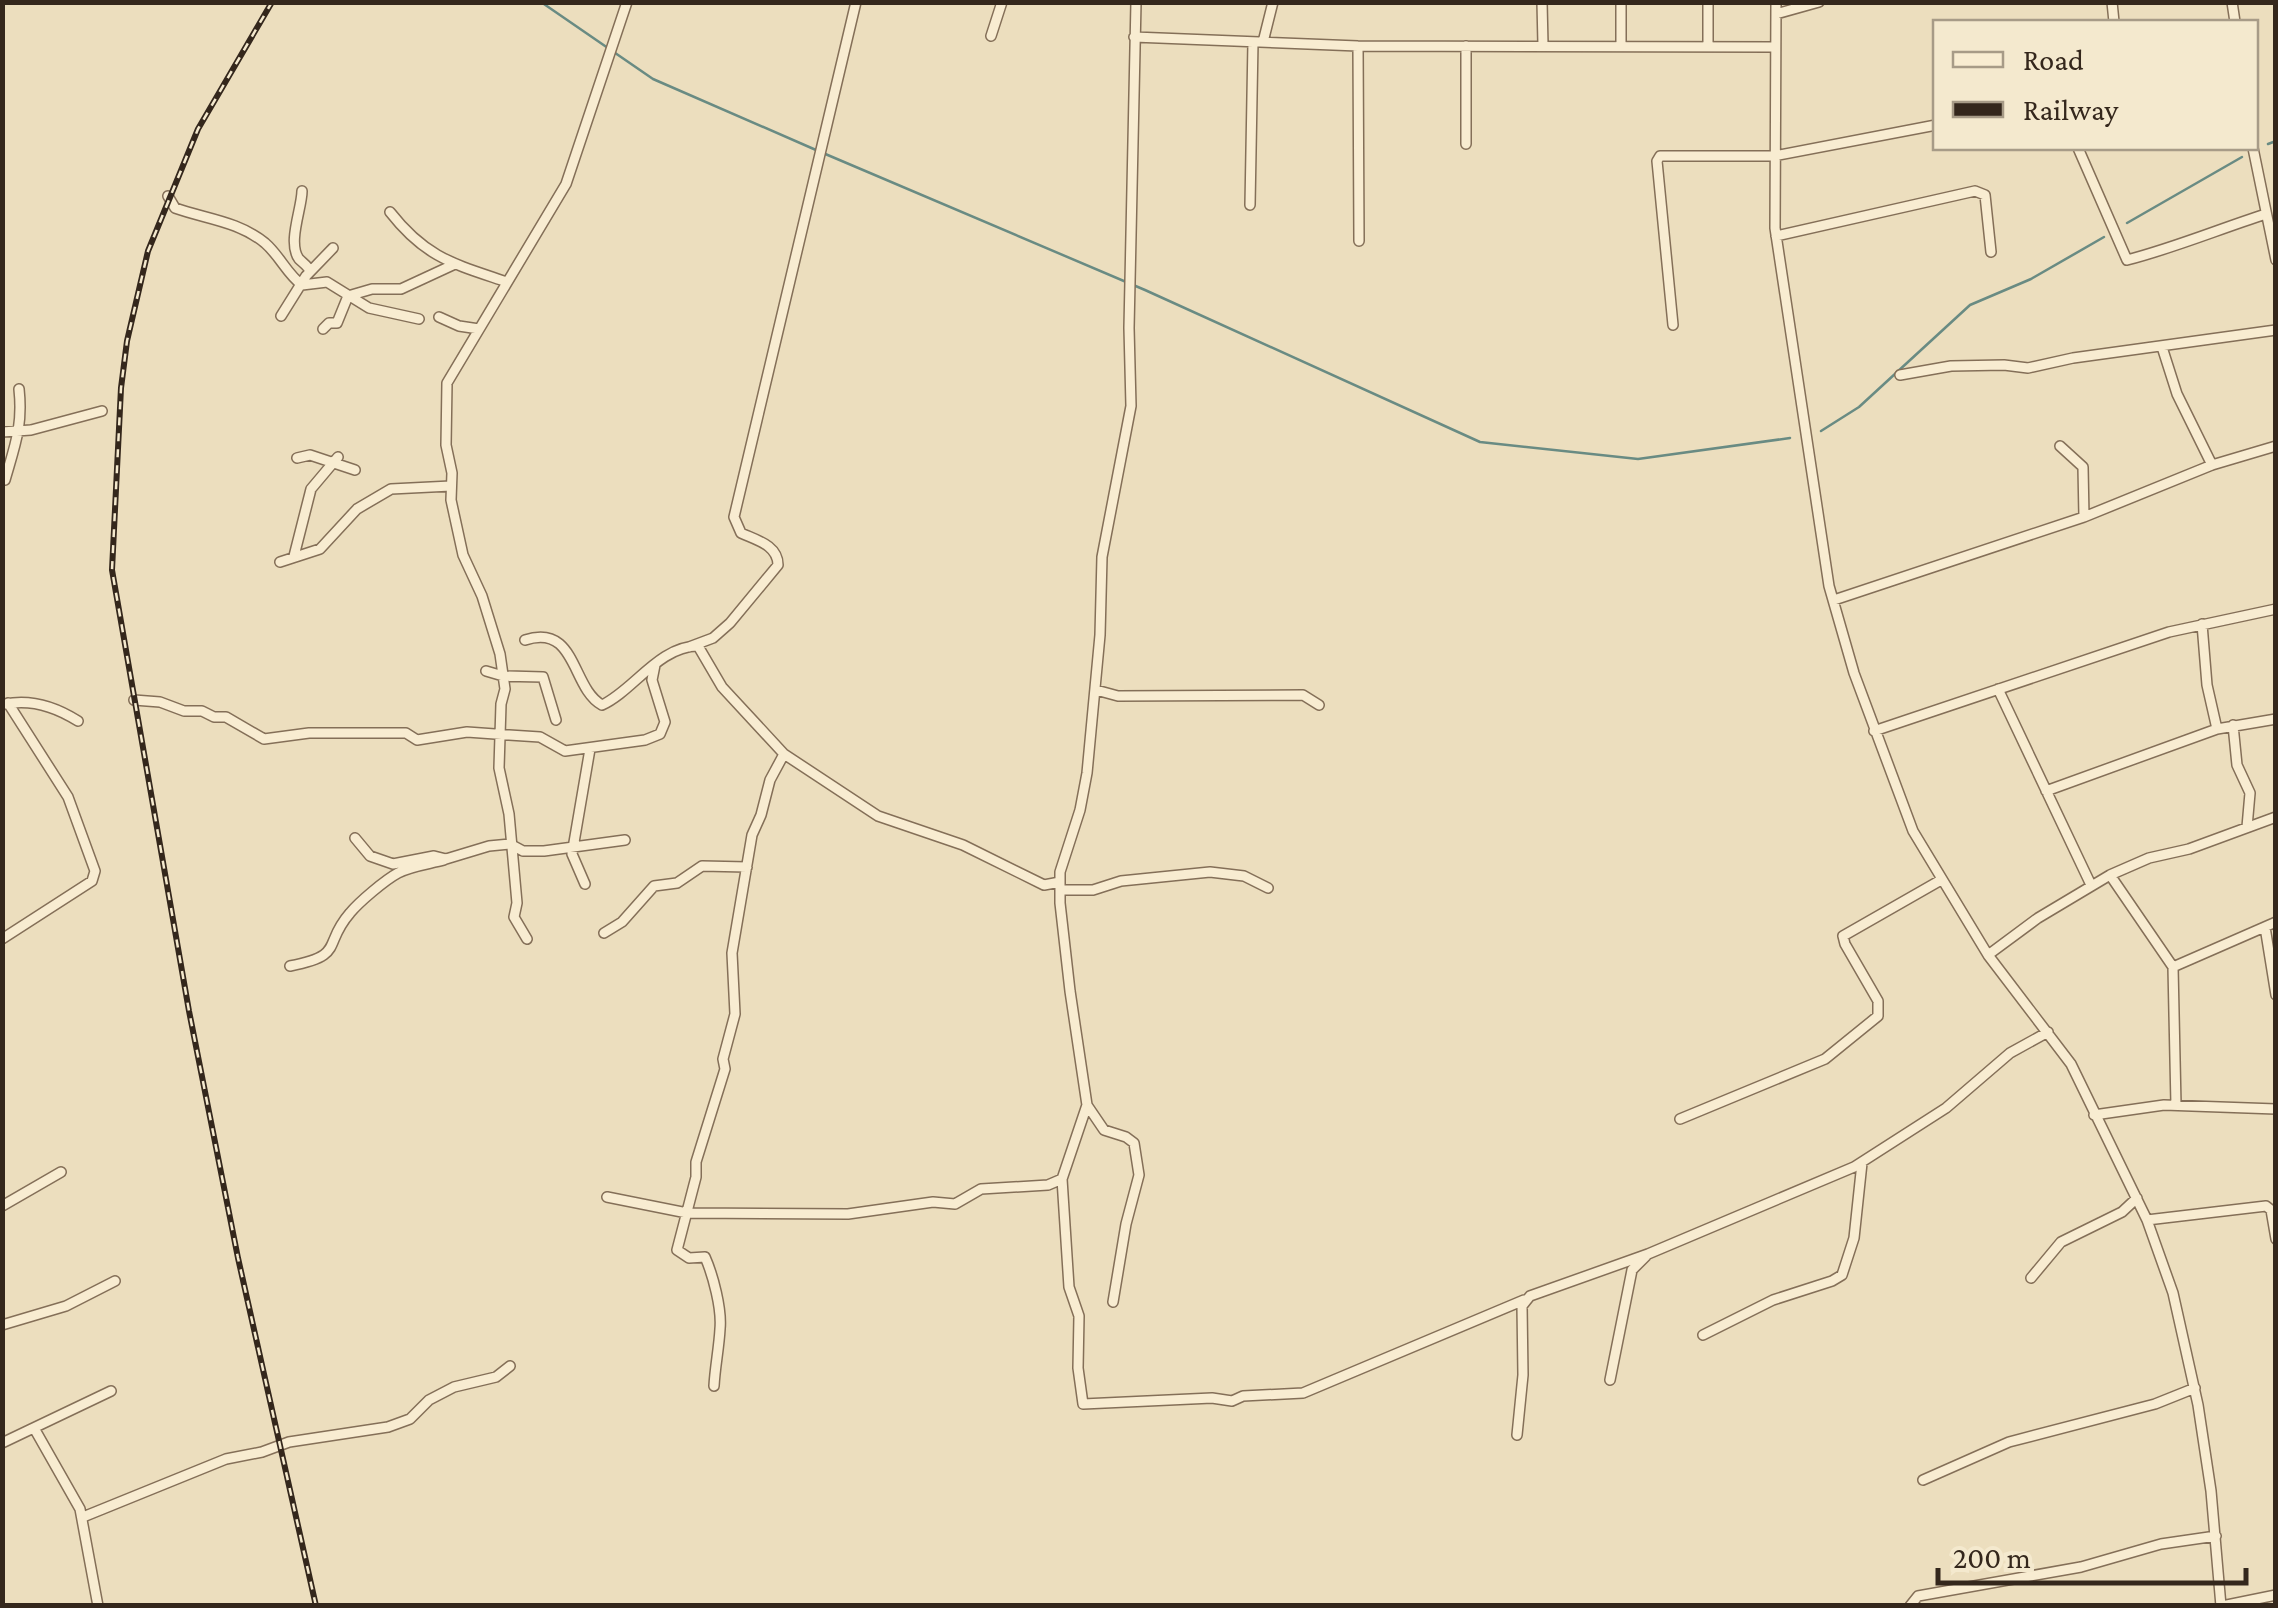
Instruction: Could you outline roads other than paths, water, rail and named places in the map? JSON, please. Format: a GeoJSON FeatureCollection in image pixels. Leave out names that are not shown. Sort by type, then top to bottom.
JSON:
{"type":"FeatureCollection","features":[{"type":"Feature","properties":{"kind":"street"},"geometry":{"type":"LineString","coordinates":[[527,939],[514,917],[517,902],[509,814],[499,768],[505,689],[500,654],[487,610],[463,555],[451,500],[446,444],[447,383],[566,184],[627,2]]}},
{"type":"Feature","properties":{"kind":"street"},"geometry":{"type":"LineString","coordinates":[[524,640],[545,638],[564,648],[587,692],[602,705],[656,665],[689,646],[714,638],[778,565],[772,548],[741,533],[734,517],[856,2]]}},
{"type":"Feature","properties":{"kind":"street"},"geometry":{"type":"LineString","coordinates":[[990,36],[1002,2]]}},
{"type":"Feature","properties":{"kind":"street"},"geometry":{"type":"LineString","coordinates":[[1113,1302],[1126,1224],[1140,1181],[1136,1148],[1126,1136],[1104,1130],[1088,1104],[1076,1041],[1060,872],[1086,784],[1096,690],[1102,558],[1131,406],[1136,2]]}},
{"type":"Feature","properties":{"kind":"street"},"geometry":{"type":"LineString","coordinates":[[1250,204],[1258,42],[1272,2]]}},
{"type":"Feature","properties":{"kind":"street"},"geometry":{"type":"LineString","coordinates":[[1542,2],[1543,46]]}},
{"type":"Feature","properties":{"kind":"street"},"geometry":{"type":"LineString","coordinates":[[1621,2],[1621,45]]}},
{"type":"Feature","properties":{"kind":"street"},"geometry":{"type":"LineString","coordinates":[[1708,2],[1708,46]]}},
{"type":"Feature","properties":{"kind":"street"},"geometry":{"type":"LineString","coordinates":[[1819,2],[1776,8],[1776,236],[1825,564],[1834,600],[1874,732],[1902,806],[1940,880],[1988,956],[2071,1064],[2147,1220],[2173,1293],[2195,1388],[2222,1606],[2276,1595]]}},
{"type":"Feature","properties":{"kind":"street"},"geometry":{"type":"LineString","coordinates":[[1134,37],[1358,46],[1775,47]]}},
{"type":"Feature","properties":{"kind":"street"},"geometry":{"type":"LineString","coordinates":[[1358,46],[1358,241]]}},
{"type":"Feature","properties":{"kind":"street"},"geometry":{"type":"LineString","coordinates":[[1466,46],[1466,144]]}},
{"type":"Feature","properties":{"kind":"street"},"geometry":{"type":"LineString","coordinates":[[1673,325],[1658,157],[1774,156],[1933,126]]}},
{"type":"Feature","properties":{"kind":"street"},"geometry":{"type":"LineString","coordinates":[[2079,150],[2126,260],[2172,249],[2212,230],[2266,214]]}},
{"type":"Feature","properties":{"kind":"street"},"geometry":{"type":"LineString","coordinates":[[2254,150],[2276,260]]}},
{"type":"Feature","properties":{"kind":"street"},"geometry":{"type":"LineString","coordinates":[[1776,236],[1975,190],[1985,195],[1992,252]]}},
{"type":"Feature","properties":{"kind":"street"},"geometry":{"type":"LineString","coordinates":[[302,192],[304,203],[295,224],[297,255],[310,271]]}},
{"type":"Feature","properties":{"kind":"street"},"geometry":{"type":"LineString","coordinates":[[168,196],[175,208],[252,234],[281,258],[302,285],[327,282],[382,312],[420,318]]}},
{"type":"Feature","properties":{"kind":"street"},"geometry":{"type":"LineString","coordinates":[[390,212],[414,241],[429,252],[508,282]]}},
{"type":"Feature","properties":{"kind":"street"},"geometry":{"type":"LineString","coordinates":[[281,316],[310,271],[333,248]]}},
{"type":"Feature","properties":{"kind":"street"},"geometry":{"type":"LineString","coordinates":[[348,296],[372,289],[400,289],[456,264]]}},
{"type":"Feature","properties":{"kind":"street"},"geometry":{"type":"LineString","coordinates":[[323,329],[337,323],[348,296]]}},
{"type":"Feature","properties":{"kind":"street"},"geometry":{"type":"LineString","coordinates":[[439,317],[479,329]]}},
{"type":"Feature","properties":{"kind":"street"},"geometry":{"type":"LineString","coordinates":[[1900,375],[1951,366],[2028,368],[2073,358],[2276,330]]}},
{"type":"Feature","properties":{"kind":"street"},"geometry":{"type":"LineString","coordinates":[[2162,347],[2177,394],[2212,465]]}},
{"type":"Feature","properties":{"kind":"street"},"geometry":{"type":"LineString","coordinates":[[5,480],[22,418],[19,389]]}},
{"type":"Feature","properties":{"kind":"street"},"geometry":{"type":"LineString","coordinates":[[2,432],[102,411]]}},
{"type":"Feature","properties":{"kind":"street"},"geometry":{"type":"LineString","coordinates":[[2060,446],[2083,467],[2084,517]]}},
{"type":"Feature","properties":{"kind":"street"},"geometry":{"type":"LineString","coordinates":[[1834,600],[2084,517],[2212,465],[2276,446]]}},
{"type":"Feature","properties":{"kind":"street"},"geometry":{"type":"LineString","coordinates":[[298,458],[310,455],[335,460],[355,470]]}},
{"type":"Feature","properties":{"kind":"street"},"geometry":{"type":"LineString","coordinates":[[294,556],[312,489],[335,460]]}},
{"type":"Feature","properties":{"kind":"street"},"geometry":{"type":"LineString","coordinates":[[280,562],[320,549],[357,508],[391,489],[451,486]]}},
{"type":"Feature","properties":{"kind":"street"},"geometry":{"type":"LineString","coordinates":[[1874,732],[2202,624],[2276,608]]}},
{"type":"Feature","properties":{"kind":"street"},"geometry":{"type":"LineString","coordinates":[[2202,624],[2216,729]]}},
{"type":"Feature","properties":{"kind":"street"},"geometry":{"type":"LineString","coordinates":[[689,646],[698,646],[722,687],[784,754],[878,816],[963,846],[1044,885],[1093,890],[1121,881],[1210,872],[1244,876],[1268,888]]}},
{"type":"Feature","properties":{"kind":"street"},"geometry":{"type":"LineString","coordinates":[[134,700],[160,702],[226,718],[264,739],[329,732],[406,733],[417,740],[455,732],[540,738],[565,751],[645,740],[660,734],[665,722],[652,680],[656,665]]}},
{"type":"Feature","properties":{"kind":"street"},"geometry":{"type":"LineString","coordinates":[[486,671],[502,676],[543,677],[556,720]]}},
{"type":"Feature","properties":{"kind":"street"},"geometry":{"type":"LineString","coordinates":[[1998,689],[2091,885]]}},
{"type":"Feature","properties":{"kind":"street"},"geometry":{"type":"LineString","coordinates":[[1096,690],[1118,696],[1302,695],[1319,705]]}},
{"type":"Feature","properties":{"kind":"street"},"geometry":{"type":"LineString","coordinates":[[2,940],[92,881],[95,870],[68,797],[48,760],[5,704],[26,700],[78,721]]}},
{"type":"Feature","properties":{"kind":"street"},"geometry":{"type":"LineString","coordinates":[[2046,791],[2216,729],[2276,719]]}},
{"type":"Feature","properties":{"kind":"street"},"geometry":{"type":"LineString","coordinates":[[2233,725],[2237,765],[2250,793],[2247,827]]}},
{"type":"Feature","properties":{"kind":"street"},"geometry":{"type":"LineString","coordinates":[[585,884],[572,854],[590,749]]}},
{"type":"Feature","properties":{"kind":"street"},"geometry":{"type":"LineString","coordinates":[[714,1386],[721,1327],[710,1267],[705,1257],[688,1258],[677,1250],[735,1014],[732,954],[752,836],[770,780],[784,754]]}},
{"type":"Feature","properties":{"kind":"street"},"geometry":{"type":"LineString","coordinates":[[1988,956],[2038,918],[2110,875],[2149,858],[2188,849],[2276,818]]}},
{"type":"Feature","properties":{"kind":"street"},"geometry":{"type":"LineString","coordinates":[[355,838],[380,862],[394,864],[434,856],[446,860]]}},
{"type":"Feature","properties":{"kind":"street"},"geometry":{"type":"LineString","coordinates":[[290,966],[315,962],[332,948],[352,910],[399,873],[489,846],[510,844],[523,851],[624,840]]}},
{"type":"Feature","properties":{"kind":"street"},"geometry":{"type":"LineString","coordinates":[[604,934],[622,922],[654,886],[677,883],[702,866],[747,867]]}},
{"type":"Feature","properties":{"kind":"street"},"geometry":{"type":"LineString","coordinates":[[2110,875],[2173,967],[2176,1104]]}},
{"type":"Feature","properties":{"kind":"street"},"geometry":{"type":"LineString","coordinates":[[1680,1119],[1825,1059],[1878,1016],[1878,1001],[1843,936],[1940,880]]}},
{"type":"Feature","properties":{"kind":"street"},"geometry":{"type":"LineString","coordinates":[[2173,967],[2276,922]]}},
{"type":"Feature","properties":{"kind":"street"},"geometry":{"type":"LineString","coordinates":[[2264,926],[2276,995]]}},
{"type":"Feature","properties":{"kind":"street"},"geometry":{"type":"LineString","coordinates":[[1088,1104],[1062,1179],[1069,1287],[1080,1316],[1078,1368],[1083,1404],[1212,1398],[1232,1401],[1243,1396],[1302,1393],[1524,1300],[1648,1254],[1862,1162],[1946,1108],[2010,1053],[2048,1032]]}},
{"type":"Feature","properties":{"kind":"street"},"geometry":{"type":"LineString","coordinates":[[2094,1115],[2176,1104],[2276,1109]]}},
{"type":"Feature","properties":{"kind":"street"},"geometry":{"type":"LineString","coordinates":[[1703,1335],[1773,1300],[1832,1282],[1842,1274],[1854,1238],[1862,1162]]}},
{"type":"Feature","properties":{"kind":"street"},"geometry":{"type":"LineString","coordinates":[[2,1206],[61,1172]]}},
{"type":"Feature","properties":{"kind":"street"},"geometry":{"type":"LineString","coordinates":[[607,1197],[688,1212],[848,1214],[933,1202],[954,1204],[981,1189],[1048,1184],[1062,1179]]}},
{"type":"Feature","properties":{"kind":"street"},"geometry":{"type":"LineString","coordinates":[[2031,1278],[2061,1242],[2122,1212],[2137,1198]]}},
{"type":"Feature","properties":{"kind":"street"},"geometry":{"type":"LineString","coordinates":[[2147,1220],[2266,1206],[2271,1210],[2276,1240]]}},
{"type":"Feature","properties":{"kind":"street"},"geometry":{"type":"LineString","coordinates":[[1610,1380],[1632,1270],[1648,1254]]}},
{"type":"Feature","properties":{"kind":"street"},"geometry":{"type":"LineString","coordinates":[[2,1325],[66,1306],[115,1281]]}},
{"type":"Feature","properties":{"kind":"street"},"geometry":{"type":"LineString","coordinates":[[1517,1436],[1524,1300]]}},
{"type":"Feature","properties":{"kind":"street"},"geometry":{"type":"LineString","coordinates":[[83,1517],[226,1459],[289,1442],[388,1427],[410,1418],[428,1400],[454,1387],[496,1377],[510,1366]]}},
{"type":"Feature","properties":{"kind":"street"},"geometry":{"type":"LineString","coordinates":[[1923,1480],[2009,1442],[2155,1404],[2195,1388]]}},
{"type":"Feature","properties":{"kind":"street"},"geometry":{"type":"LineString","coordinates":[[2,1444],[110,1391]]}},
{"type":"Feature","properties":{"kind":"street"},"geometry":{"type":"LineString","coordinates":[[34,1428],[83,1517],[83,1537],[98,1606]]}},
{"type":"Feature","properties":{"kind":"street"},"geometry":{"type":"LineString","coordinates":[[1910,1606],[1918,1596],[2081,1567],[2161,1544],[2216,1536]]}},
{"type":"Feature","properties":{"kind":"waterway"},"geometry":{"type":"LineString","coordinates":[[541,2],[653,79],[816,150]]}},
{"type":"Feature","properties":{"kind":"waterway"},"geometry":{"type":"LineString","coordinates":[[2268,144],[2276,141]]}},
{"type":"Feature","properties":{"kind":"waterway"},"geometry":{"type":"LineString","coordinates":[[823,153],[1145,290],[1480,442],[1638,459],[1790,438]]}},
{"type":"Feature","properties":{"kind":"waterway"},"geometry":{"type":"LineString","coordinates":[[2127,223],[2242,157]]}},
{"type":"Feature","properties":{"kind":"waterway"},"geometry":{"type":"LineString","coordinates":[[1821,431],[1859,407],[1970,305],[2031,279],[2104,237]]}},
{"type":"Feature","properties":{"kind":"railway"},"geometry":{"type":"LineString","coordinates":[[272,2],[198,129],[148,251],[127,341],[121,388],[112,570],[189,1011],[238,1258],[316,1606]]}}]}
